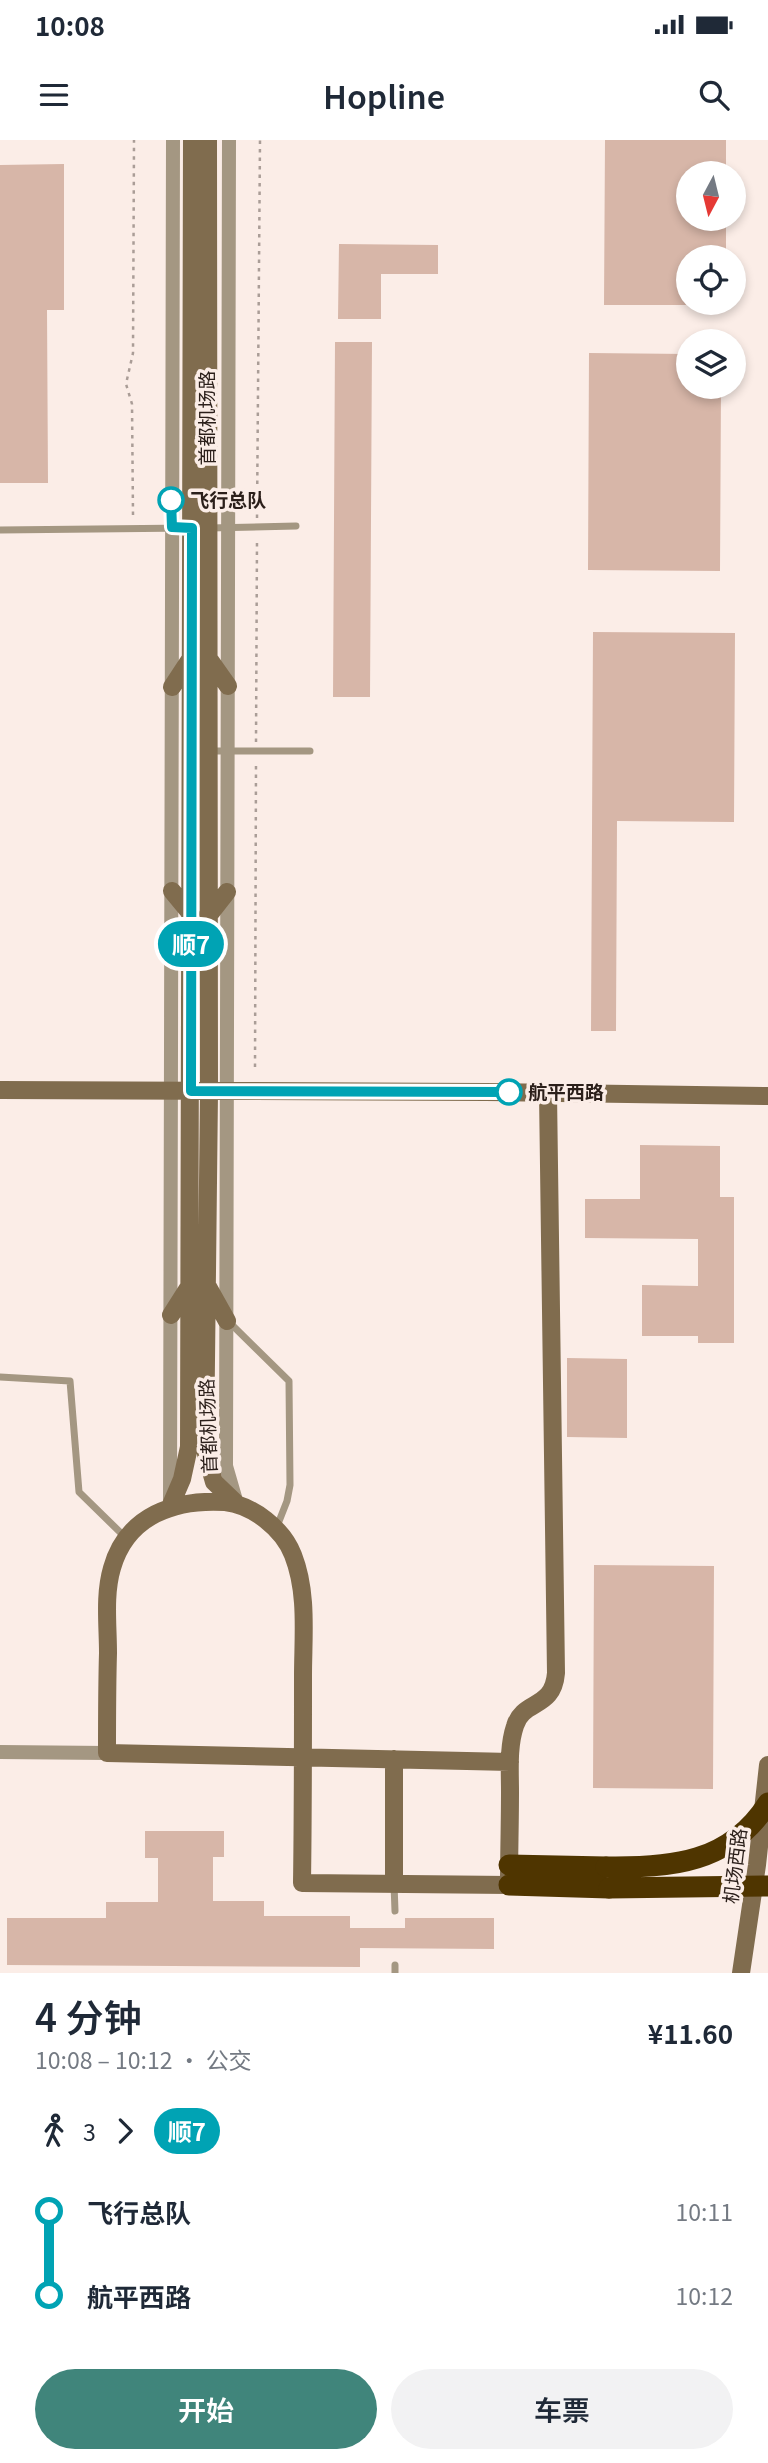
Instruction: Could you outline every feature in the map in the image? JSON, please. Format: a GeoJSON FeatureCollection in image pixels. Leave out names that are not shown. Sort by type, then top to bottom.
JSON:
{"type":"FeatureCollection","features":[{"type":"Feature","properties":{"kind":"highway"},"geometry":{"type":"LineString","coordinates":[[608,1877],[672,1865],[709,1854],[744,1832],[768,1803]]}},
{"type":"Feature","properties":{"kind":"highway"},"geometry":{"type":"LineString","coordinates":[[509,1875],[608,1877],[768,1886]]}},
{"type":"Feature","properties":{"kind":"street","name":"首都机场路"},"geometry":{"type":"LineString","coordinates":[[170,1507],[173,140]]}},
{"type":"Feature","properties":{"kind":"street","name":"首都机场路"},"geometry":{"type":"LineString","coordinates":[[192,140],[201,528]]}},
{"type":"Feature","properties":{"kind":"street","name":"首都机场路"},"geometry":{"type":"LineString","coordinates":[[208,140],[201,528],[200,914],[209,1091],[227,1321],[226,1466],[237,1504]]}},
{"type":"Feature","properties":{"kind":"street","name":"首都机场路"},"geometry":{"type":"LineString","coordinates":[[170,1507],[189,1447],[209,1091],[227,892],[229,140]]}},
{"type":"Feature","properties":{"kind":"street"},"geometry":{"type":"LineString","coordinates":[[172,687],[200,658],[228,686]]}},
{"type":"Feature","properties":{"kind":"street"},"geometry":{"type":"LineString","coordinates":[[172,891],[200,914],[227,892]]}},
{"type":"Feature","properties":{"kind":"street"},"geometry":{"type":"LineString","coordinates":[[0,1090],[768,1096]]}},
{"type":"Feature","properties":{"kind":"street"},"geometry":{"type":"LineString","coordinates":[[107,1754],[108,1599],[112,1567],[126,1538],[155,1512],[170,1507],[190,1503],[237,1504],[258,1514],[276,1529],[292,1551],[301,1577],[302,1883],[394,1884],[509,1875],[510,1762],[516,1723],[526,1710],[553,1690],[556,1673],[548,1093]]}},
{"type":"Feature","properties":{"kind":"street","name":"首都机场路"},"geometry":{"type":"LineString","coordinates":[[199,1286],[205,1450],[214,1482],[237,1504]]}},
{"type":"Feature","properties":{"kind":"street"},"geometry":{"type":"LineString","coordinates":[[170,1315],[199,1286],[227,1321]]}},
{"type":"Feature","properties":{"kind":"street"},"geometry":{"type":"LineString","coordinates":[[0,1752],[510,1762]]}},
{"type":"Feature","properties":{"kind":"street"},"geometry":{"type":"LineString","coordinates":[[394,1759],[394,1884]]}},
{"type":"Feature","properties":{"kind":"street","name":"机场西路"},"geometry":{"type":"LineString","coordinates":[[741,1973],[768,1765]]}},
{"type":"Feature","properties":{"kind":"lane"},"geometry":{"type":"LineString","coordinates":[[0,530],[296,526]]}},
{"type":"Feature","properties":{"kind":"lane"},"geometry":{"type":"LineString","coordinates":[[200,751],[310,751]]}},
{"type":"Feature","properties":{"kind":"lane"},"geometry":{"type":"LineString","coordinates":[[227,1321],[289,1381],[290,1485],[288,1499],[276,1529]]}},
{"type":"Feature","properties":{"kind":"lane"},"geometry":{"type":"LineString","coordinates":[[0,1377],[70,1381],[79,1492],[126,1538]]}},
{"type":"Feature","properties":{"kind":"lane"},"geometry":{"type":"LineString","coordinates":[[394,1884],[395,1911]]}},
{"type":"Feature","properties":{"kind":"path"},"geometry":{"type":"LineString","coordinates":[[133,515],[132,404],[126,384],[133,353],[134,140]]}},
{"type":"Feature","properties":{"kind":"path"},"geometry":{"type":"LineString","coordinates":[[255,1067],[260,140]]}},
{"type":"Feature","properties":{"kind":"building"},"geometry":{"type":"Polygon","coordinates":[[[605,140],[726,140],[726,161],[676,161],[676,231],[726,231],[726,245],[676,245],[676,305],[604,305],[605,140]]]}},
{"type":"Feature","properties":{"kind":"building"},"geometry":{"type":"Polygon","coordinates":[[[64,164],[64,310],[47,310],[48,483],[0,483],[0,165],[64,164]]]}},
{"type":"Feature","properties":{"kind":"building"},"geometry":{"type":"Polygon","coordinates":[[[339,244],[438,245],[438,274],[381,274],[381,319],[338,319],[339,244]]]}},
{"type":"Feature","properties":{"kind":"building"},"geometry":{"type":"Polygon","coordinates":[[[335,342],[372,342],[370,697],[333,697],[335,342]]]}},
{"type":"Feature","properties":{"kind":"building"},"geometry":{"type":"Polygon","coordinates":[[[589,353],[676,354],[676,399],[721,399],[720,571],[588,570],[589,353]]]}},
{"type":"Feature","properties":{"kind":"building"},"geometry":{"type":"Polygon","coordinates":[[[593,632],[735,633],[734,822],[617,821],[616,1031],[591,1031],[593,632]]]}},
{"type":"Feature","properties":{"kind":"building"},"geometry":{"type":"Polygon","coordinates":[[[640,1145],[720,1146],[720,1197],[734,1197],[734,1343],[698,1343],[698,1336],[642,1336],[642,1285],[698,1286],[698,1239],[585,1238],[585,1199],[640,1199],[640,1145]]]}},
{"type":"Feature","properties":{"kind":"building"},"geometry":{"type":"Polygon","coordinates":[[[567,1358],[627,1359],[627,1438],[567,1437],[567,1358]]]}},
{"type":"Feature","properties":{"kind":"building"},"geometry":{"type":"Polygon","coordinates":[[[594,1565],[714,1566],[713,1789],[593,1788],[594,1565]]]}},
{"type":"Feature","properties":{"kind":"building"},"geometry":{"type":"Polygon","coordinates":[[[145,1831],[224,1831],[224,1857],[213,1857],[213,1901],[264,1901],[264,1916],[350,1916],[350,1928],[405,1928],[405,1918],[494,1918],[494,1949],[360,1948],[360,1967],[7,1965],[7,1918],[106,1918],[106,1902],[158,1902],[158,1858],[145,1858],[145,1831]]]}},
{"type":"Feature","properties":{"kind":"bus line","name":"顺7"},"geometry":{"type":"LineString","coordinates":[[171,500],[172,527],[192,528],[191,1091],[509,1092]]}},
{"type":"Feature","properties":{"kind":"place","name":"飞行总队"},"geometry":{"type":"Point","coordinates":[171,500]}},
{"type":"Feature","properties":{"kind":"place","name":"航平西路"},"geometry":{"type":"Point","coordinates":[509,1092]}}]}
